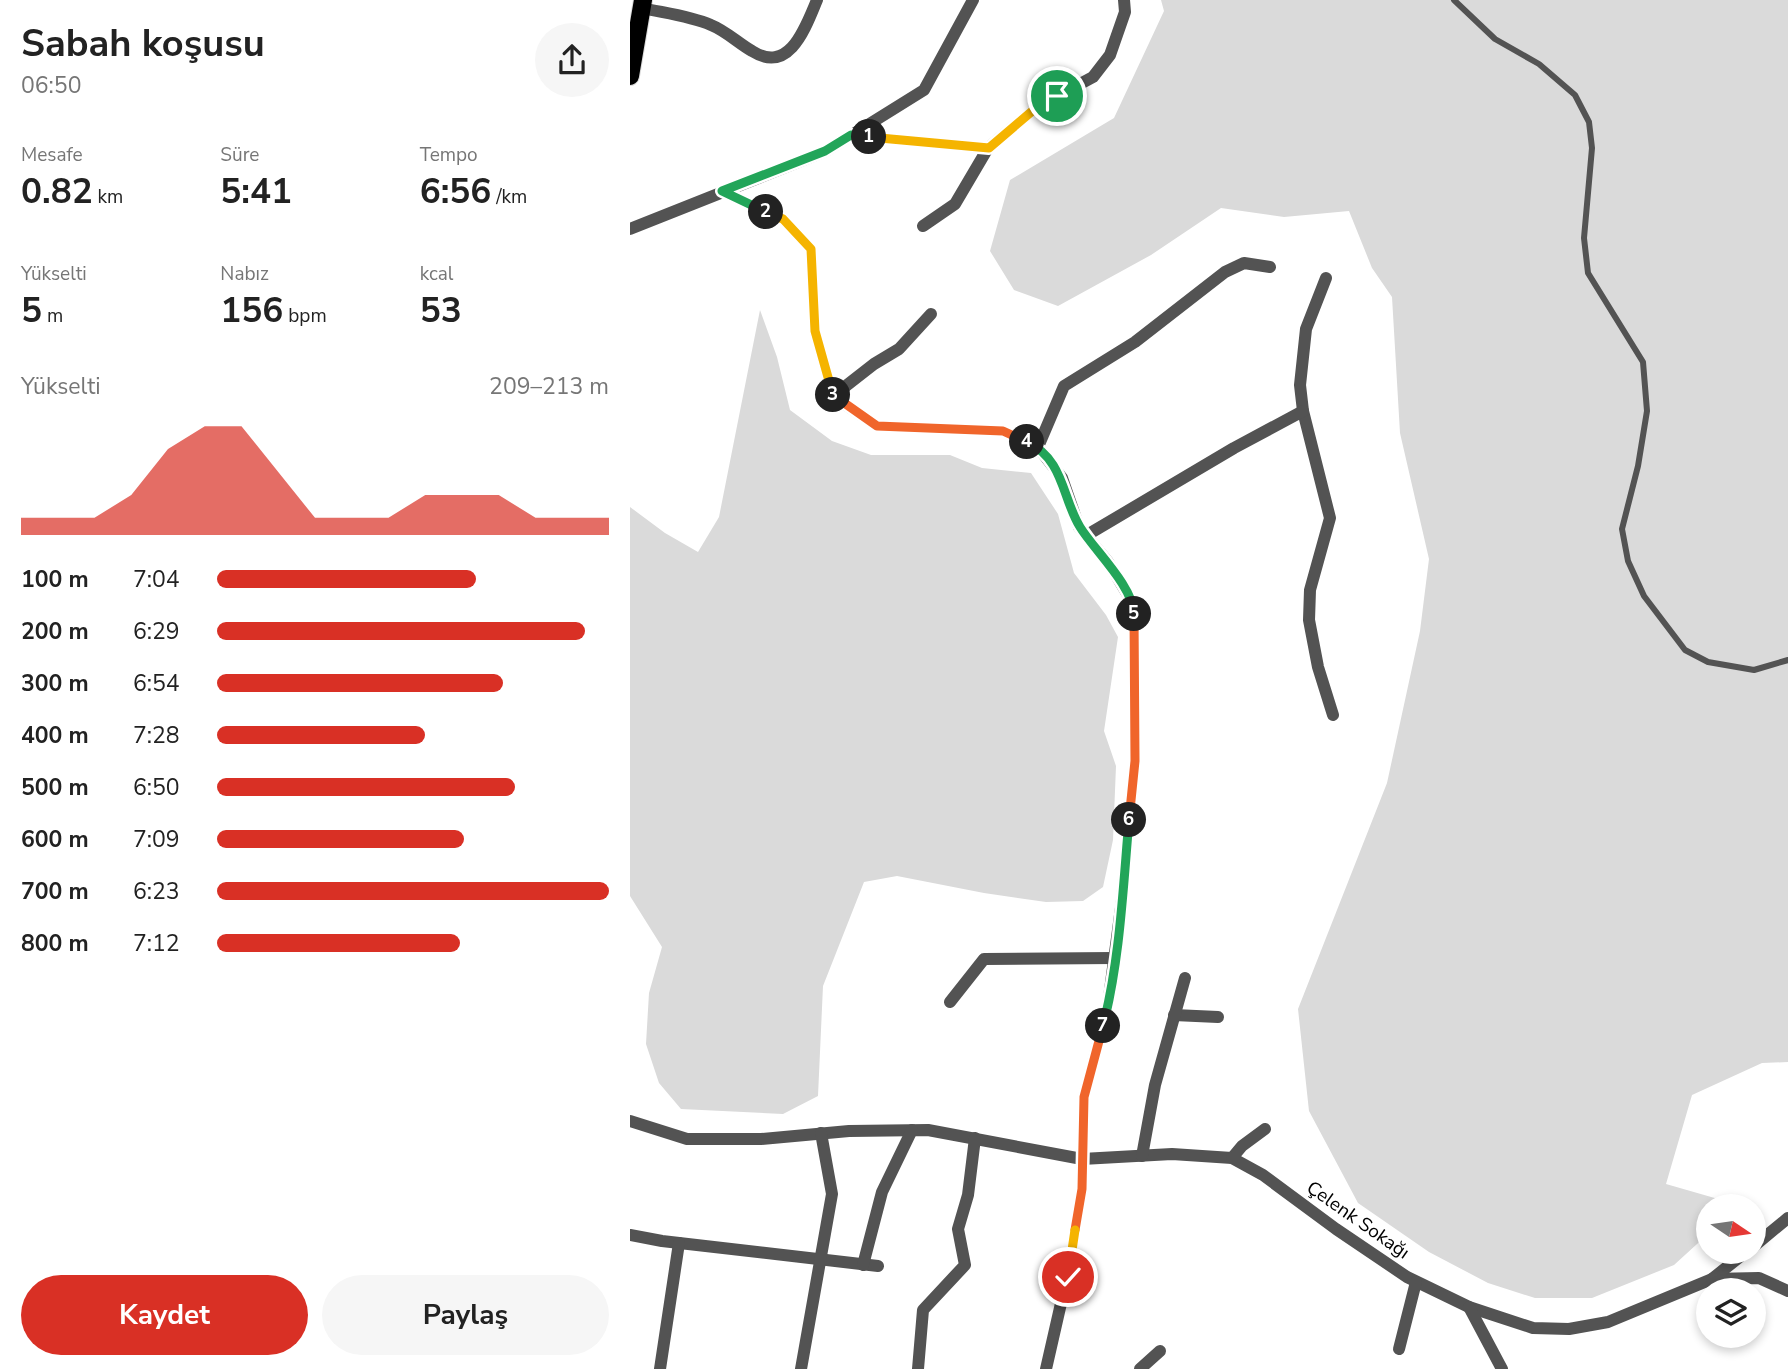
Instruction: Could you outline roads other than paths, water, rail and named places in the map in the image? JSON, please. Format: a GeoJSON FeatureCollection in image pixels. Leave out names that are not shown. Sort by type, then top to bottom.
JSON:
{"type":"FeatureCollection","features":[{"type":"Feature","properties":{"kind":"main road"},"geometry":{"type":"LineString","coordinates":[[630,75],[643,4]]}},
{"type":"Feature","properties":{"kind":"street"},"geometry":{"type":"LineString","coordinates":[[643,4],[710,24],[755,54],[777,57],[790,50],[803,33],[817,0]]}},
{"type":"Feature","properties":{"kind":"street"},"geometry":{"type":"LineString","coordinates":[[630,229],[825,151],[924,90],[973,0]]}},
{"type":"Feature","properties":{"kind":"street"},"geometry":{"type":"LineString","coordinates":[[923,226],[955,204],[989,148],[1037,107],[1093,77],[1110,55],[1125,12],[1124,0]]}},
{"type":"Feature","properties":{"kind":"street"},"geometry":{"type":"LineString","coordinates":[[851,135],[989,148]]}},
{"type":"Feature","properties":{"kind":"street"},"geometry":{"type":"LineString","coordinates":[[722,191],[783,219],[811,249],[815,331],[833,396],[877,426],[1003,431],[1038,447],[1062,478],[1079,527],[1108,562],[1134,605],[1135,761],[1114,958],[1108,1005],[1084,1097],[1082,1189],[1068,1277],[1046,1369]]}},
{"type":"Feature","properties":{"kind":"street"},"geometry":{"type":"LineString","coordinates":[[1038,447],[1064,386],[1135,342],[1225,272],[1244,263],[1269,267]]}},
{"type":"Feature","properties":{"kind":"street"},"geometry":{"type":"LineString","coordinates":[[1326,278],[1306,329],[1300,385],[1303,411],[1330,518],[1310,590],[1308,620],[1318,667],[1333,715]]}},
{"type":"Feature","properties":{"kind":"street"},"geometry":{"type":"LineString","coordinates":[[833,396],[874,364],[899,349],[931,314]]}},
{"type":"Feature","properties":{"kind":"street"},"geometry":{"type":"LineString","coordinates":[[1087,535],[1303,411]]}},
{"type":"Feature","properties":{"kind":"street"},"geometry":{"type":"LineString","coordinates":[[950,1002],[984,959],[1114,958]]}},
{"type":"Feature","properties":{"kind":"street"},"geometry":{"type":"LineString","coordinates":[[1142,1156],[1155,1084],[1185,978]]}},
{"type":"Feature","properties":{"kind":"street"},"geometry":{"type":"LineString","coordinates":[[1174,1015],[1218,1017]]}},
{"type":"Feature","properties":{"kind":"street","name":"Çelenk Sokağı"},"geometry":{"type":"LineString","coordinates":[[630,1121],[687,1139],[761,1139],[821,1133],[928,1129],[1082,1159],[1172,1154],[1233,1158],[1263,1175],[1336,1230],[1416,1282],[1469,1307],[1533,1328],[1569,1329],[1608,1322],[1696,1286]]}},
{"type":"Feature","properties":{"kind":"street"},"geometry":{"type":"LineString","coordinates":[[1233,1158],[1242,1146],[1265,1129]]}},
{"type":"Feature","properties":{"kind":"street"},"geometry":{"type":"LineString","coordinates":[[863,1265],[882,1192],[912,1130]]}},
{"type":"Feature","properties":{"kind":"street"},"geometry":{"type":"LineString","coordinates":[[801,1369],[832,1195],[821,1133]]}},
{"type":"Feature","properties":{"kind":"street"},"geometry":{"type":"LineString","coordinates":[[918,1369],[923,1310],[965,1265],[958,1229],[968,1195],[975,1138]]}},
{"type":"Feature","properties":{"kind":"street"},"geometry":{"type":"LineString","coordinates":[[1766,1236],[1788,1218]]}},
{"type":"Feature","properties":{"kind":"street"},"geometry":{"type":"LineString","coordinates":[[630,1235],[878,1266]]}},
{"type":"Feature","properties":{"kind":"street"},"geometry":{"type":"LineString","coordinates":[[660,1369],[679,1243]]}},
{"type":"Feature","properties":{"kind":"street","name":"Çelenk Sokağı"},"geometry":{"type":"LineString","coordinates":[[1713,1278],[1730,1264]]}},
{"type":"Feature","properties":{"kind":"street","name":"Çelenk Sokağı"},"geometry":{"type":"LineString","coordinates":[[1766,1281],[1788,1291]]}},
{"type":"Feature","properties":{"kind":"street"},"geometry":{"type":"LineString","coordinates":[[1399,1349],[1416,1282]]}},
{"type":"Feature","properties":{"kind":"street"},"geometry":{"type":"LineString","coordinates":[[1469,1307],[1502,1369]]}},
{"type":"Feature","properties":{"kind":"street"},"geometry":{"type":"LineString","coordinates":[[1140,1369],[1160,1351]]}},
{"type":"Feature","properties":{"kind":"lane"},"geometry":{"type":"LineString","coordinates":[[1454,0],[1495,39],[1539,64],[1575,95],[1589,122],[1592,148],[1584,238],[1588,273],[1643,362],[1647,411],[1638,466],[1622,529],[1628,561],[1644,596],[1685,649],[1708,662],[1754,670],[1788,660]]}}]}
